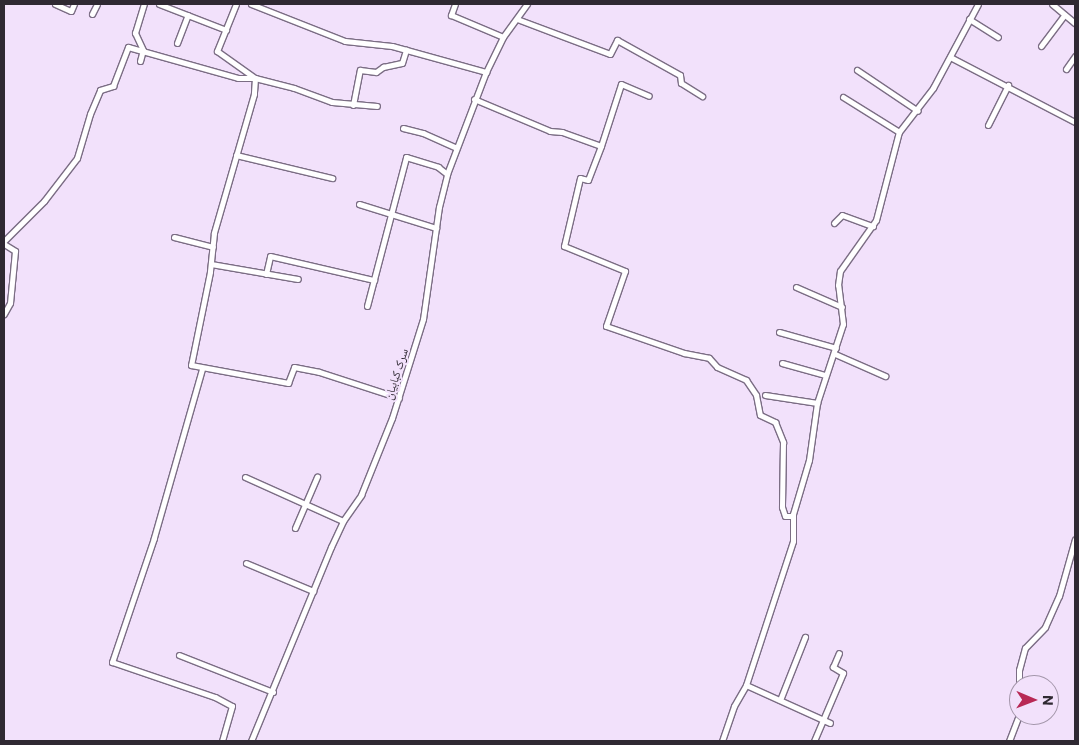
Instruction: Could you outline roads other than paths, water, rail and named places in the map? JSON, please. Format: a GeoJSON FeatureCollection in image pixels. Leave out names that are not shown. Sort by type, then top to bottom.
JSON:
{"type":"FeatureCollection","features":[{"type":"Feature","properties":{"kind":"street"},"geometry":{"type":"LineString","coordinates":[[55,4],[71,11],[74,4]]}},
{"type":"Feature","properties":{"kind":"street"},"geometry":{"type":"LineString","coordinates":[[92,14],[96,4]]}},
{"type":"Feature","properties":{"kind":"street"},"geometry":{"type":"LineString","coordinates":[[140,61],[143,50],[135,33],[144,4]]}},
{"type":"Feature","properties":{"kind":"street"},"geometry":{"type":"LineString","coordinates":[[159,4],[226,30]]}},
{"type":"Feature","properties":{"kind":"street"},"geometry":{"type":"LineString","coordinates":[[236,4],[217,52],[247,76],[332,102],[378,106]]}},
{"type":"Feature","properties":{"kind":"street"},"geometry":{"type":"LineString","coordinates":[[251,4],[345,41],[406,50],[486,72]]}},
{"type":"Feature","properties":{"kind":"street"},"geometry":{"type":"LineString","coordinates":[[455,4],[451,15],[503,37]]}},
{"type":"Feature","properties":{"kind":"street","name":"سرک کبابیان"},"geometry":{"type":"LineString","coordinates":[[251,741],[343,521],[361,495],[399,398],[423,319],[436,228],[447,174],[474,99],[486,72],[503,37],[527,4]]}},
{"type":"Feature","properties":{"kind":"street"},"geometry":{"type":"LineString","coordinates":[[722,741],[734,706],[746,685],[793,541],[793,516],[809,460],[817,404],[825,375],[835,354],[843,324],[838,285],[840,271],[873,226],[899,132],[918,110],[950,58],[978,4]]}},
{"type":"Feature","properties":{"kind":"street"},"geometry":{"type":"LineString","coordinates":[[1052,4],[1075,22]]}},
{"type":"Feature","properties":{"kind":"street"},"geometry":{"type":"LineString","coordinates":[[177,43],[188,15]]}},
{"type":"Feature","properties":{"kind":"street"},"geometry":{"type":"LineString","coordinates":[[1040,46],[1064,15]]}},
{"type":"Feature","properties":{"kind":"street"},"geometry":{"type":"LineString","coordinates":[[517,19],[610,54],[617,40],[680,75],[681,83],[702,96]]}},
{"type":"Feature","properties":{"kind":"street"},"geometry":{"type":"LineString","coordinates":[[969,19],[998,37]]}},
{"type":"Feature","properties":{"kind":"street"},"geometry":{"type":"LineString","coordinates":[[4,314],[10,303],[15,251],[4,243],[44,201],[77,158],[93,106],[100,90],[112,86],[128,47],[238,78],[255,78]]}},
{"type":"Feature","properties":{"kind":"street"},"geometry":{"type":"LineString","coordinates":[[353,105],[360,70],[376,72],[383,67],[402,64],[406,50]]}},
{"type":"Feature","properties":{"kind":"street"},"geometry":{"type":"LineString","coordinates":[[1066,69],[1075,56]]}},
{"type":"Feature","properties":{"kind":"street"},"geometry":{"type":"LineString","coordinates":[[950,58],[1008,85],[1075,122]]}},
{"type":"Feature","properties":{"kind":"street"},"geometry":{"type":"LineString","coordinates":[[857,70],[918,110]]}},
{"type":"Feature","properties":{"kind":"street"},"geometry":{"type":"LineString","coordinates":[[255,78],[213,247],[190,365],[202,369],[288,382],[294,367],[319,372],[399,398]]}},
{"type":"Feature","properties":{"kind":"street"},"geometry":{"type":"LineString","coordinates":[[649,96],[622,84],[588,180],[580,178],[565,234],[564,246],[625,271],[606,326],[684,353],[709,358],[717,367],[746,380],[756,394],[760,415],[775,422],[783,442],[782,507],[785,516],[793,516]]}},
{"type":"Feature","properties":{"kind":"street"},"geometry":{"type":"LineString","coordinates":[[988,126],[1008,85]]}},
{"type":"Feature","properties":{"kind":"street"},"geometry":{"type":"LineString","coordinates":[[843,97],[899,132]]}},
{"type":"Feature","properties":{"kind":"street"},"geometry":{"type":"LineString","coordinates":[[474,99],[550,132],[601,146]]}},
{"type":"Feature","properties":{"kind":"street"},"geometry":{"type":"LineString","coordinates":[[403,128],[423,133],[456,148]]}},
{"type":"Feature","properties":{"kind":"street"},"geometry":{"type":"LineString","coordinates":[[236,155],[332,178]]}},
{"type":"Feature","properties":{"kind":"street"},"geometry":{"type":"LineString","coordinates":[[367,306],[406,157],[438,167],[447,174]]}},
{"type":"Feature","properties":{"kind":"street"},"geometry":{"type":"LineString","coordinates":[[359,204],[392,212],[394,216],[436,228]]}},
{"type":"Feature","properties":{"kind":"street"},"geometry":{"type":"LineString","coordinates":[[834,223],[842,214],[873,226]]}},
{"type":"Feature","properties":{"kind":"street"},"geometry":{"type":"LineString","coordinates":[[174,237],[213,247]]}},
{"type":"Feature","properties":{"kind":"street"},"geometry":{"type":"LineString","coordinates":[[266,274],[270,256],[374,280]]}},
{"type":"Feature","properties":{"kind":"street"},"geometry":{"type":"LineString","coordinates":[[211,264],[298,279]]}},
{"type":"Feature","properties":{"kind":"street"},"geometry":{"type":"LineString","coordinates":[[796,288],[842,306]]}},
{"type":"Feature","properties":{"kind":"street"},"geometry":{"type":"LineString","coordinates":[[779,332],[836,348]]}},
{"type":"Feature","properties":{"kind":"street"},"geometry":{"type":"LineString","coordinates":[[835,354],[885,376]]}},
{"type":"Feature","properties":{"kind":"street"},"geometry":{"type":"LineString","coordinates":[[782,363],[825,375]]}},
{"type":"Feature","properties":{"kind":"street"},"geometry":{"type":"LineString","coordinates":[[202,369],[156,529],[112,662],[215,697],[232,706],[222,741]]}},
{"type":"Feature","properties":{"kind":"street"},"geometry":{"type":"LineString","coordinates":[[765,395],[817,404]]}},
{"type":"Feature","properties":{"kind":"street"},"geometry":{"type":"LineString","coordinates":[[245,477],[343,521]]}},
{"type":"Feature","properties":{"kind":"street"},"geometry":{"type":"LineString","coordinates":[[296,528],[308,505],[317,477]]}},
{"type":"Feature","properties":{"kind":"street"},"geometry":{"type":"LineString","coordinates":[[1019,675],[1025,648],[1048,619],[1066,575],[1075,538]]}},
{"type":"Feature","properties":{"kind":"street"},"geometry":{"type":"LineString","coordinates":[[246,563],[313,591]]}},
{"type":"Feature","properties":{"kind":"street"},"geometry":{"type":"LineString","coordinates":[[780,700],[805,638]]}},
{"type":"Feature","properties":{"kind":"street"},"geometry":{"type":"LineString","coordinates":[[814,741],[843,673],[833,667],[839,653]]}},
{"type":"Feature","properties":{"kind":"street"},"geometry":{"type":"LineString","coordinates":[[179,654],[273,692]]}},
{"type":"Feature","properties":{"kind":"street"},"geometry":{"type":"LineString","coordinates":[[746,685],[830,723]]}},
{"type":"Feature","properties":{"kind":"street"},"geometry":{"type":"LineString","coordinates":[[1009,741],[1015,725]]}}]}
